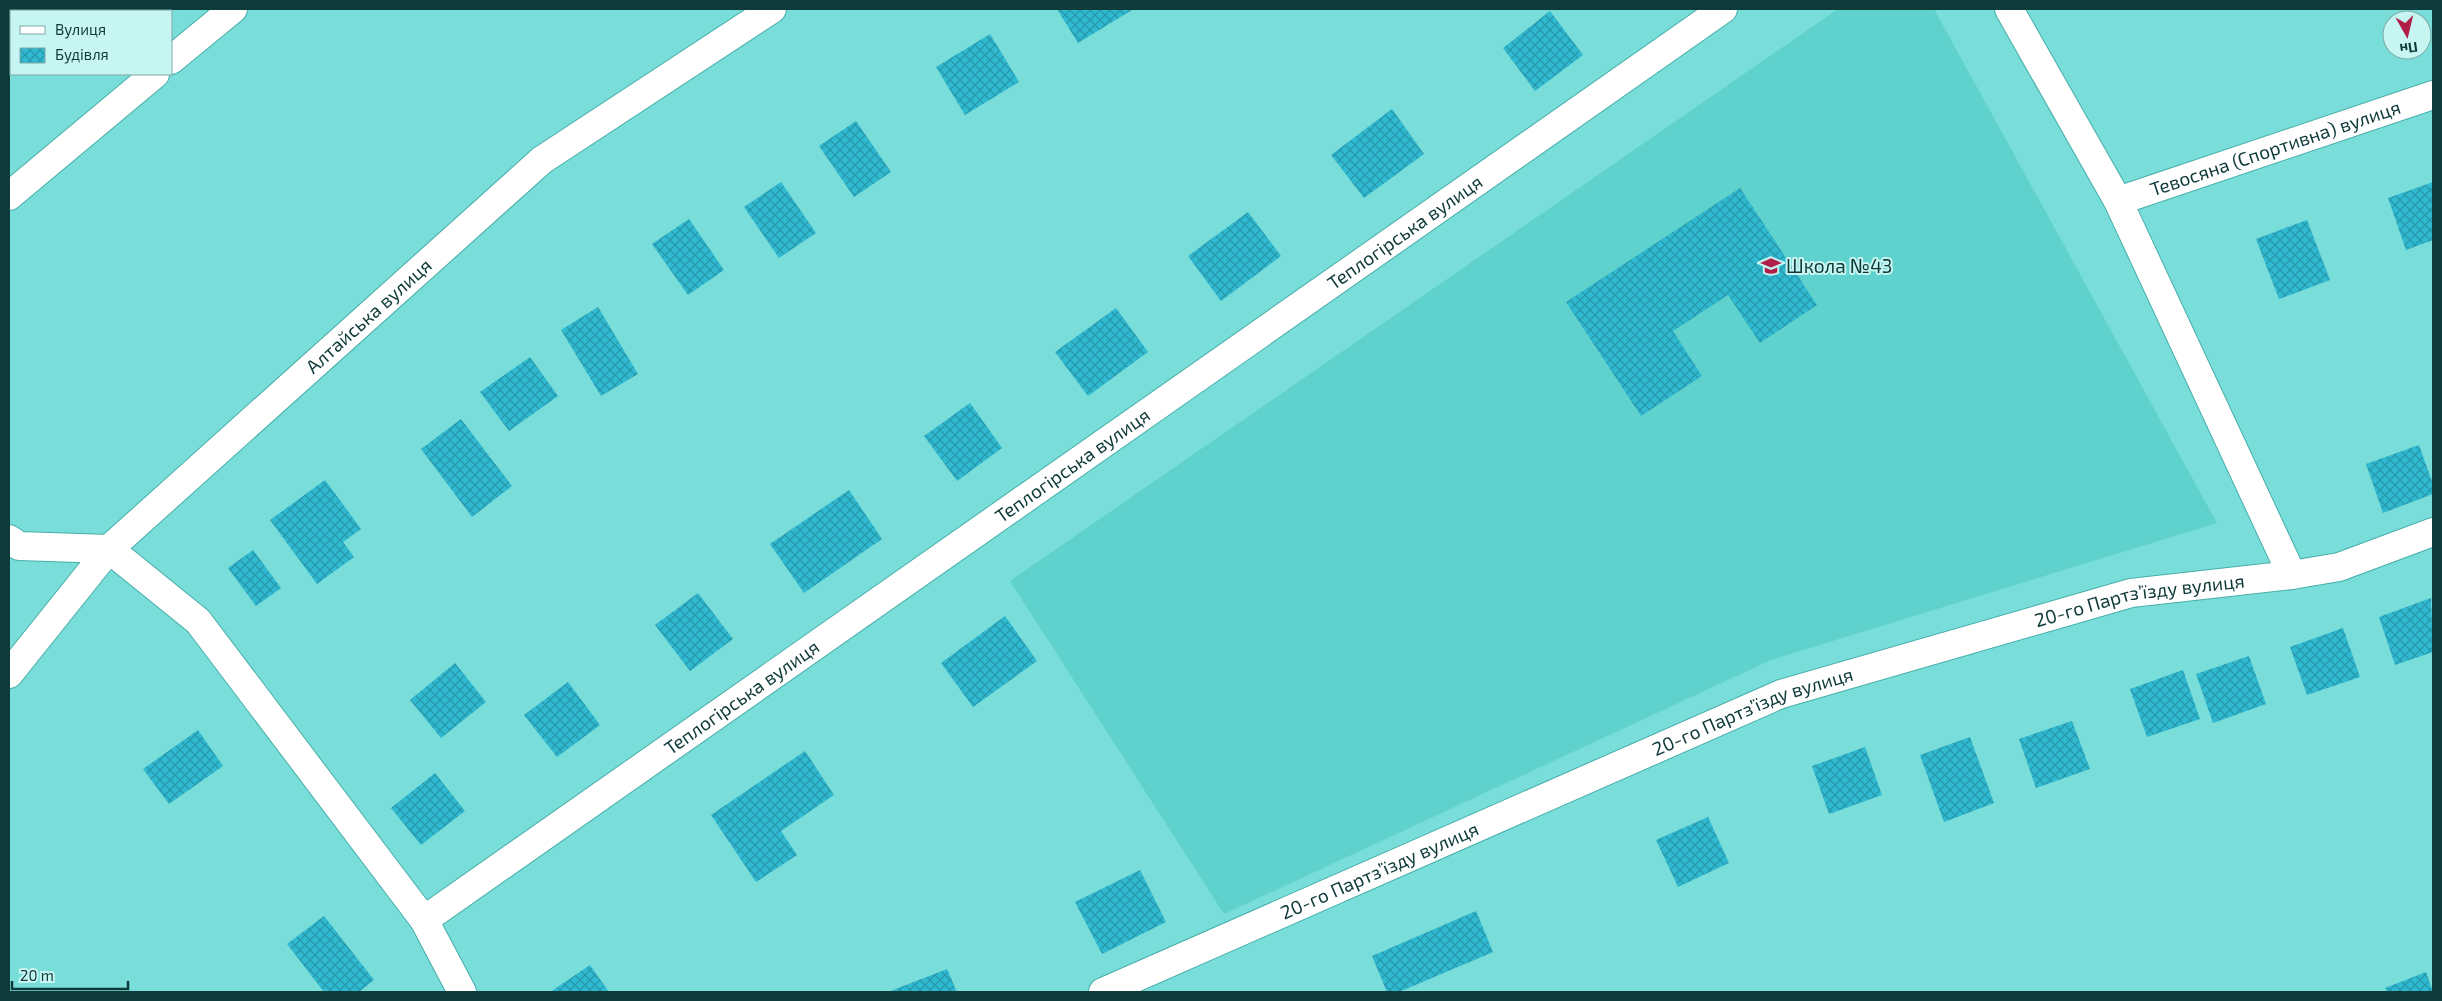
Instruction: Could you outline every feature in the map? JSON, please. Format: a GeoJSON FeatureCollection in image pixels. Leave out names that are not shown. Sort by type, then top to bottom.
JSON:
{"type":"FeatureCollection","features":[{"type":"Feature","properties":{"kind":"street"},"geometry":{"type":"LineString","coordinates":[[172,59],[233,9]]}},
{"type":"Feature","properties":{"kind":"street","name":"Алтайська вулиця"},"geometry":{"type":"LineString","coordinates":[[9,674],[109,549],[542,160],[772,9]]}},
{"type":"Feature","properties":{"kind":"street","name":"Теплогірська вулиця"},"geometry":{"type":"LineString","coordinates":[[424,920],[1722,9]]}},
{"type":"Feature","properties":{"kind":"street"},"geometry":{"type":"LineString","coordinates":[[2009,9],[2118,202],[2292,575]]}},
{"type":"Feature","properties":{"kind":"street"},"geometry":{"type":"LineString","coordinates":[[9,196],[154,75]]}},
{"type":"Feature","properties":{"kind":"street","name":"Тевосяна (Спортивна) вулиця"},"geometry":{"type":"LineString","coordinates":[[2118,202],[2433,95]]}},
{"type":"Feature","properties":{"kind":"street","name":"20-го Партз’їзду вулиця"},"geometry":{"type":"LineString","coordinates":[[1103,992],[1781,694],[2131,593],[2292,575],[2338,566],[2433,532]]}},
{"type":"Feature","properties":{"kind":"street"},"geometry":{"type":"LineString","coordinates":[[9,539],[19,546],[109,549],[198,621],[424,920],[462,992]]}},
{"type":"Feature","properties":{"kind":"shaded area","name":"Школа №43"},"geometry":{"type":"Polygon","coordinates":[[[1838,9],[1934,9],[2217,523],[1771,660],[1224,914],[1010,581],[1838,9]]]}},
{"type":"Feature","properties":{"kind":"building"},"geometry":{"type":"Polygon","coordinates":[[[1057,9],[1132,9],[1132,10],[1078,43],[1057,9]]]}},
{"type":"Feature","properties":{"kind":"building"},"geometry":{"type":"Polygon","coordinates":[[[1550,11],[1583,55],[1535,91],[1503,48],[1550,11]]]}},
{"type":"Feature","properties":{"kind":"building"},"geometry":{"type":"Polygon","coordinates":[[[990,34],[1019,82],[965,115],[936,67],[990,34]]]}},
{"type":"Feature","properties":{"kind":"building"},"geometry":{"type":"Polygon","coordinates":[[[1392,109],[1424,154],[1364,198],[1331,155],[1392,109]]]}},
{"type":"Feature","properties":{"kind":"building"},"geometry":{"type":"Polygon","coordinates":[[[856,121],[891,172],[854,197],[819,146],[856,121]]]}},
{"type":"Feature","properties":{"kind":"building"},"geometry":{"type":"Polygon","coordinates":[[[781,182],[816,233],[779,258],[744,207],[781,182]]]}},
{"type":"Feature","properties":{"kind":"building"},"geometry":{"type":"Polygon","coordinates":[[[2433,182],[2433,240],[2406,250],[2388,198],[2433,182]]]}},
{"type":"Feature","properties":{"kind":"building"},"geometry":{"type":"Polygon","coordinates":[[[1740,188],[1817,305],[1760,343],[1728,295],[1673,331],[1702,376],[1641,416],[1566,302],[1740,188]]]}},
{"type":"Feature","properties":{"kind":"building"},"geometry":{"type":"Polygon","coordinates":[[[1248,212],[1281,256],[1221,301],[1188,256],[1248,212]]]}},
{"type":"Feature","properties":{"kind":"building"},"geometry":{"type":"Polygon","coordinates":[[[689,219],[724,270],[688,295],[652,244],[689,219]]]}},
{"type":"Feature","properties":{"kind":"building"},"geometry":{"type":"Polygon","coordinates":[[[2307,220],[2330,280],[2279,299],[2256,239],[2307,220]]]}},
{"type":"Feature","properties":{"kind":"building"},"geometry":{"type":"Polygon","coordinates":[[[598,307],[638,374],[601,396],[561,330],[598,307]]]}},
{"type":"Feature","properties":{"kind":"building"},"geometry":{"type":"Polygon","coordinates":[[[1116,308],[1148,352],[1088,396],[1055,352],[1116,308]]]}},
{"type":"Feature","properties":{"kind":"building"},"geometry":{"type":"Polygon","coordinates":[[[530,357],[558,396],[509,431],[480,392],[530,357]]]}},
{"type":"Feature","properties":{"kind":"building"},"geometry":{"type":"Polygon","coordinates":[[[970,403],[1002,448],[957,481],[924,436],[970,403]]]}},
{"type":"Feature","properties":{"kind":"building"},"geometry":{"type":"Polygon","coordinates":[[[461,419],[512,486],[472,517],[421,449],[461,419]]]}},
{"type":"Feature","properties":{"kind":"building"},"geometry":{"type":"Polygon","coordinates":[[[2419,445],[2433,484],[2433,494],[2383,513],[2366,464],[2419,445]]]}},
{"type":"Feature","properties":{"kind":"building"},"geometry":{"type":"Polygon","coordinates":[[[325,480],[361,529],[343,542],[354,557],[317,584],[270,520],[325,480]]]}},
{"type":"Feature","properties":{"kind":"building"},"geometry":{"type":"Polygon","coordinates":[[[849,490],[882,539],[804,593],[770,544],[849,490]]]}},
{"type":"Feature","properties":{"kind":"building"},"geometry":{"type":"Polygon","coordinates":[[[253,550],[281,588],[256,606],[228,568],[253,550]]]}},
{"type":"Feature","properties":{"kind":"building"},"geometry":{"type":"Polygon","coordinates":[[[698,593],[733,639],[690,671],[655,625],[698,593]]]}},
{"type":"Feature","properties":{"kind":"building"},"geometry":{"type":"Polygon","coordinates":[[[2431,598],[2433,652],[2395,665],[2379,617],[2431,598]]]}},
{"type":"Feature","properties":{"kind":"building"},"geometry":{"type":"Polygon","coordinates":[[[1005,616],[1037,661],[973,707],[941,663],[1005,616]]]}},
{"type":"Feature","properties":{"kind":"building"},"geometry":{"type":"Polygon","coordinates":[[[2343,628],[2360,677],[2307,695],[2290,647],[2343,628]]]}},
{"type":"Feature","properties":{"kind":"building"},"geometry":{"type":"Polygon","coordinates":[[[2249,656],[2266,704],[2213,723],[2196,674],[2249,656]]]}},
{"type":"Feature","properties":{"kind":"building"},"geometry":{"type":"Polygon","coordinates":[[[455,663],[486,702],[441,738],[410,700],[455,663]]]}},
{"type":"Feature","properties":{"kind":"building"},"geometry":{"type":"Polygon","coordinates":[[[2183,670],[2200,719],[2147,737],[2130,689],[2183,670]]]}},
{"type":"Feature","properties":{"kind":"building"},"geometry":{"type":"Polygon","coordinates":[[[568,682],[600,725],[557,757],[524,715],[568,682]]]}},
{"type":"Feature","properties":{"kind":"building"},"geometry":{"type":"Polygon","coordinates":[[[2072,721],[2090,769],[2036,788],[2019,739],[2072,721]]]}},
{"type":"Feature","properties":{"kind":"building"},"geometry":{"type":"Polygon","coordinates":[[[198,730],[223,766],[169,804],[143,769],[198,730]]]}},
{"type":"Feature","properties":{"kind":"building"},"geometry":{"type":"Polygon","coordinates":[[[1970,737],[1994,803],[1944,822],[1920,755],[1970,737]]]}},
{"type":"Feature","properties":{"kind":"building"},"geometry":{"type":"Polygon","coordinates":[[[1865,747],[1882,795],[1829,814],[1812,766],[1865,747]]]}},
{"type":"Feature","properties":{"kind":"building"},"geometry":{"type":"Polygon","coordinates":[[[805,751],[834,795],[781,831],[797,855],[756,882],[711,815],[805,751]]]}},
{"type":"Feature","properties":{"kind":"building"},"geometry":{"type":"Polygon","coordinates":[[[435,773],[465,811],[421,845],[391,808],[435,773]]]}},
{"type":"Feature","properties":{"kind":"building"},"geometry":{"type":"Polygon","coordinates":[[[1708,817],[1729,863],[1678,887],[1656,840],[1708,817]]]}},
{"type":"Feature","properties":{"kind":"building"},"geometry":{"type":"Polygon","coordinates":[[[1140,870],[1166,922],[1102,954],[1075,902],[1140,870]]]}},
{"type":"Feature","properties":{"kind":"building"},"geometry":{"type":"Polygon","coordinates":[[[1476,911],[1493,952],[1399,992],[1387,992],[1372,956],[1476,911]]]}},
{"type":"Feature","properties":{"kind":"building"},"geometry":{"type":"Polygon","coordinates":[[[324,916],[374,980],[359,992],[324,992],[287,944],[324,916]]]}},
{"type":"Feature","properties":{"kind":"building"},"geometry":{"type":"Polygon","coordinates":[[[590,965],[609,992],[550,992],[590,965]]]}},
{"type":"Feature","properties":{"kind":"building"},"geometry":{"type":"Polygon","coordinates":[[[947,969],[957,992],[888,992],[947,969]]]}},
{"type":"Feature","properties":{"kind":"building"},"geometry":{"type":"Polygon","coordinates":[[[2426,972],[2433,992],[2387,992],[2385,988],[2426,972]]]}},
{"type":"Feature","properties":{"kind":"place","name":"Школа №43"},"geometry":{"type":"Point","coordinates":[1771,266]}}]}
